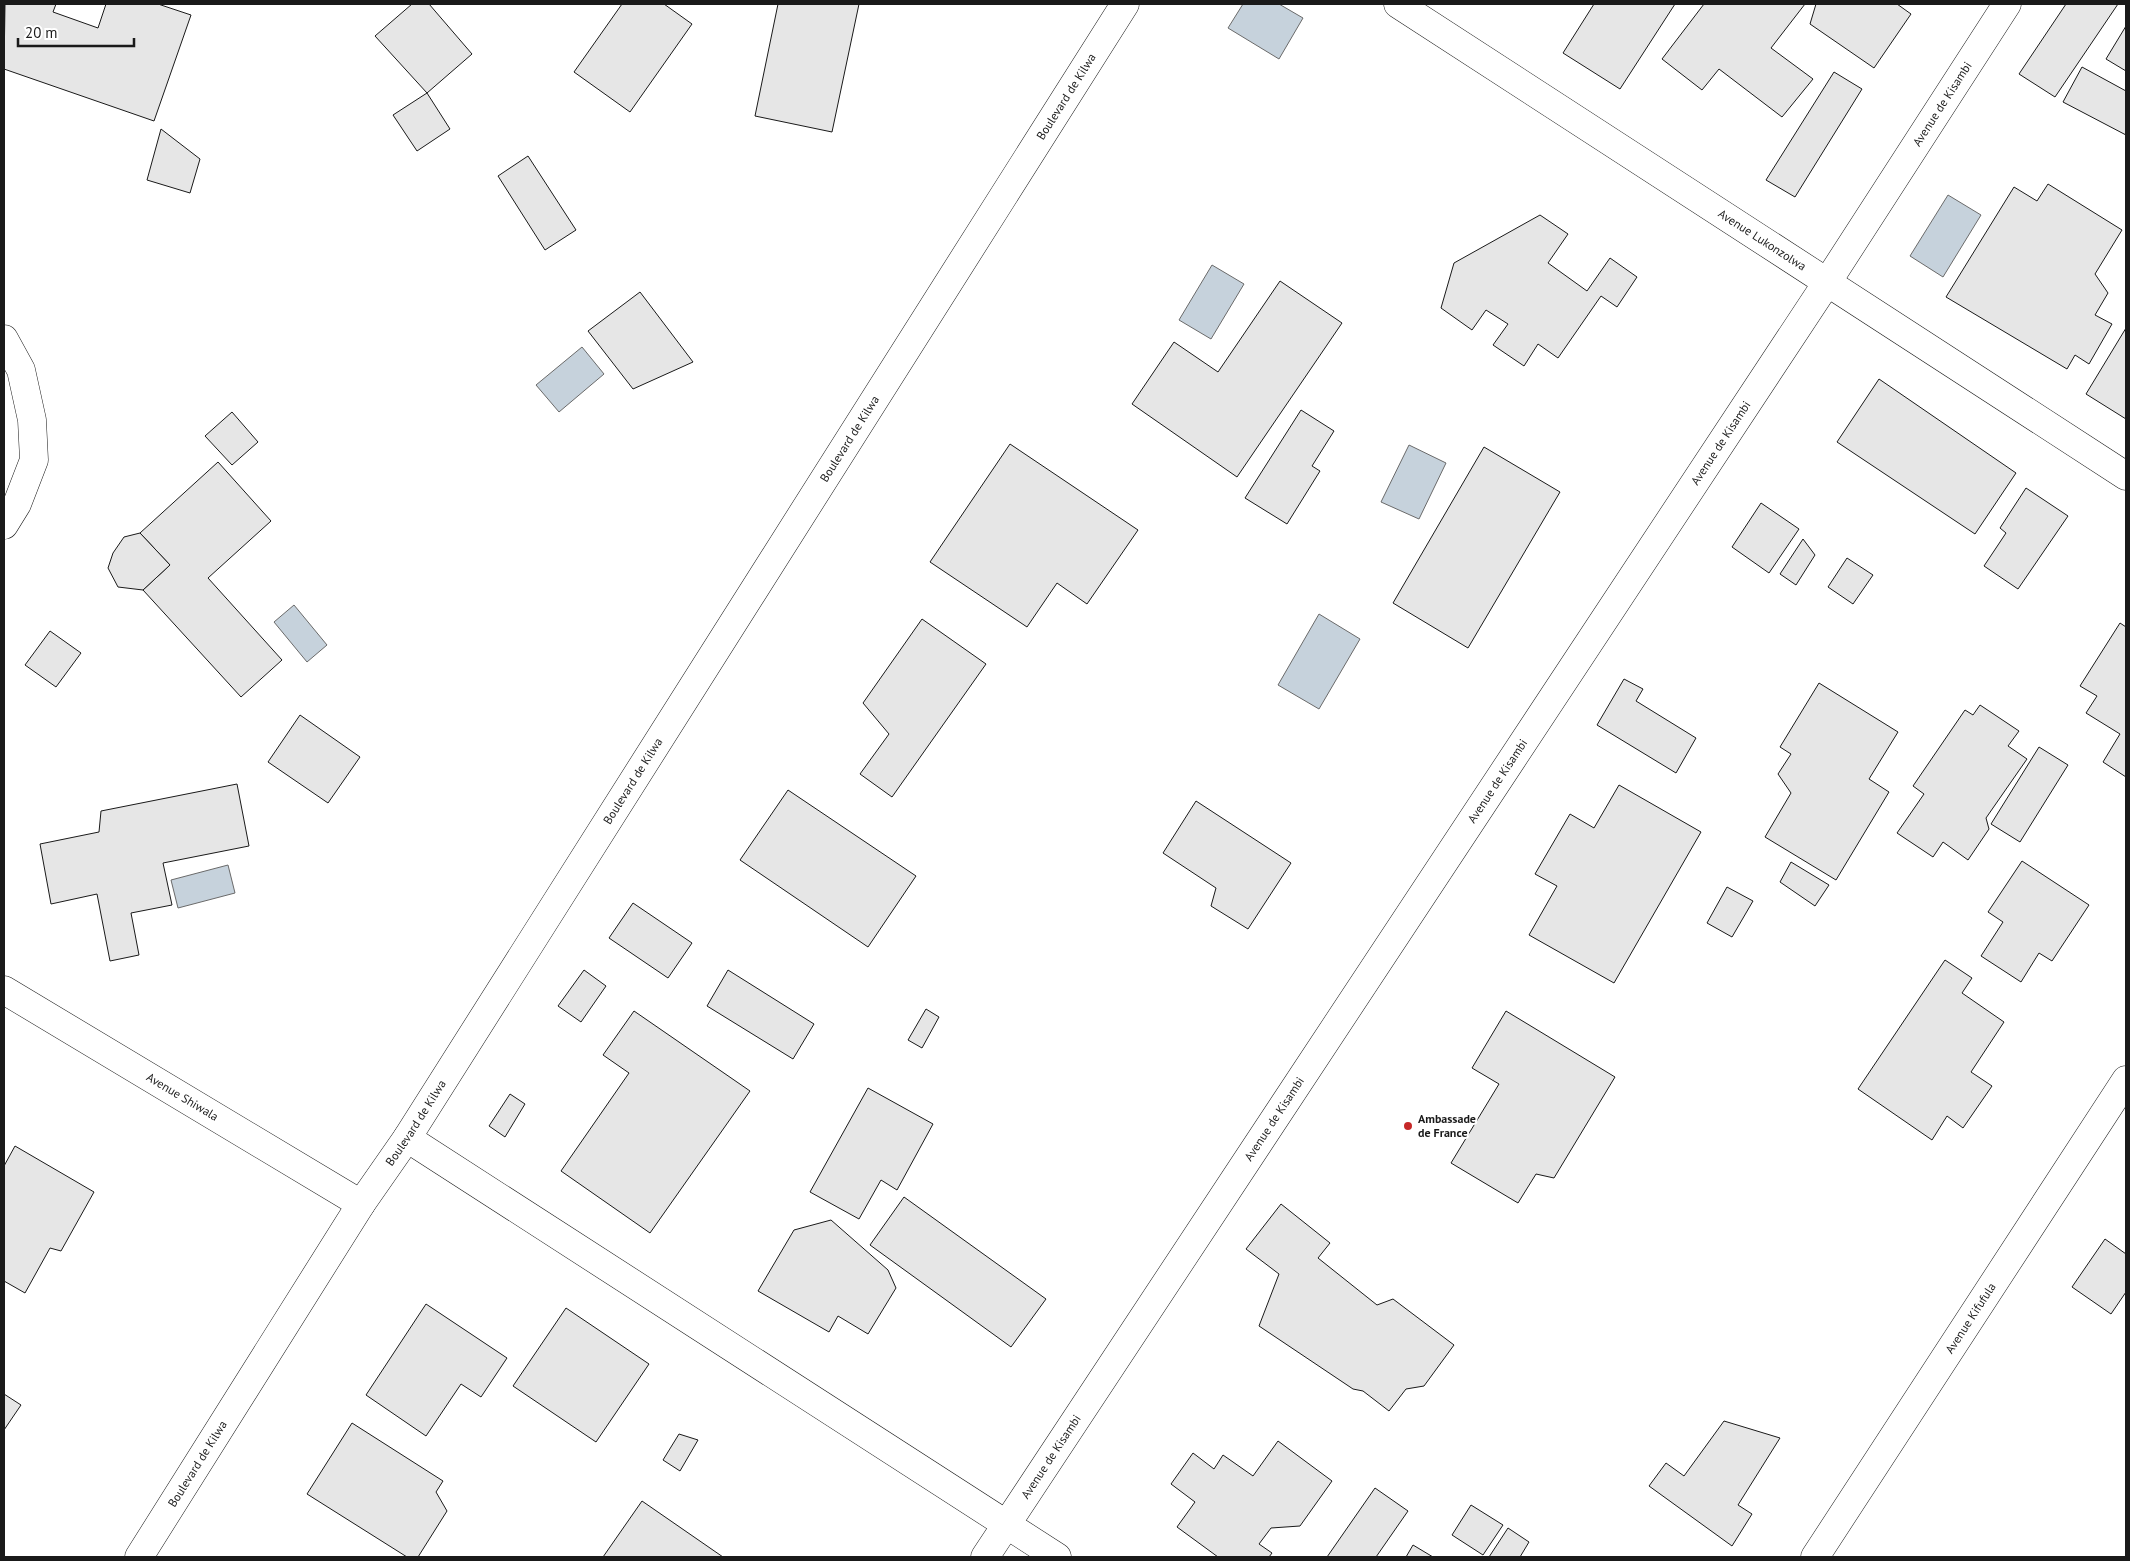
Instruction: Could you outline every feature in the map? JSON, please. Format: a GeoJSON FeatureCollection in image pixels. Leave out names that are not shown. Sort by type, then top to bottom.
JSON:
{"type":"FeatureCollection","features":[{"type":"Feature","properties":{"kind":"street","name":"Boulevard de Kilwa"},"geometry":{"type":"LineString","coordinates":[[139,1557],[361,1204],[407,1138],[1125,4]]}},
{"type":"Feature","properties":{"kind":"street","name":"Avenue Lukonzolwa"},"geometry":{"type":"LineString","coordinates":[[1398,4],[1828,281],[2126,476]]}},
{"type":"Feature","properties":{"kind":"street","name":"Avenue de Kisambi"},"geometry":{"type":"LineString","coordinates":[[985,1557],[1828,281],[2007,4]]}},
{"type":"Feature","properties":{"kind":"street"},"geometry":{"type":"LineString","coordinates":[[4,339],[20,370],[32,420],[34,460],[17,504],[4,525]]}},
{"type":"Feature","properties":{"kind":"street","name":"Avenue Shiwala"},"geometry":{"type":"LineString","coordinates":[[4,990],[361,1204]]}},
{"type":"Feature","properties":{"kind":"street","name":"Avenue Kifufula"},"geometry":{"type":"LineString","coordinates":[[1816,1557],[2126,1080]]}},
{"type":"Feature","properties":{"kind":"street"},"geometry":{"type":"LineString","coordinates":[[407,1138],[1056,1557]]}},
{"type":"Feature","properties":{"kind":"shaded area"},"geometry":{"type":"Polygon","coordinates":[[[1243,4],[1279,4],[1303,18],[1279,59],[1228,28],[1243,4]]]}},
{"type":"Feature","properties":{"kind":"shaded area"},"geometry":{"type":"Polygon","coordinates":[[[1948,195],[1981,215],[1943,277],[1910,256],[1948,195]]]}},
{"type":"Feature","properties":{"kind":"shaded area"},"geometry":{"type":"Polygon","coordinates":[[[1212,265],[1244,284],[1211,339],[1179,320],[1212,265]]]}},
{"type":"Feature","properties":{"kind":"shaded area"},"geometry":{"type":"Polygon","coordinates":[[[582,347],[604,374],[559,412],[536,385],[582,347]]]}},
{"type":"Feature","properties":{"kind":"shaded area"},"geometry":{"type":"Polygon","coordinates":[[[1409,445],[1446,463],[1419,519],[1381,502],[1409,445]]]}},
{"type":"Feature","properties":{"kind":"shaded area"},"geometry":{"type":"Polygon","coordinates":[[[294,605],[327,645],[307,662],[274,622],[294,605]]]}},
{"type":"Feature","properties":{"kind":"shaded area"},"geometry":{"type":"Polygon","coordinates":[[[1319,614],[1360,639],[1319,709],[1278,685],[1319,614]]]}},
{"type":"Feature","properties":{"kind":"shaded area"},"geometry":{"type":"Polygon","coordinates":[[[228,865],[235,893],[178,908],[171,880],[228,865]]]}},
{"type":"Feature","properties":{"kind":"building"},"geometry":{"type":"Polygon","coordinates":[[[5,4],[56,4],[53,12],[98,28],[106,4],[158,4],[191,15],[154,121],[4,69],[5,4]]]}},
{"type":"Feature","properties":{"kind":"building"},"geometry":{"type":"Polygon","coordinates":[[[412,4],[429,4],[472,54],[427,93],[375,36],[412,4]]]}},
{"type":"Feature","properties":{"kind":"building"},"geometry":{"type":"Polygon","coordinates":[[[622,4],[664,4],[692,24],[630,112],[574,72],[622,4]]]}},
{"type":"Feature","properties":{"kind":"building"},"geometry":{"type":"Polygon","coordinates":[[[778,4],[859,4],[832,132],[755,116],[778,4]]]}},
{"type":"Feature","properties":{"kind":"building"},"geometry":{"type":"Polygon","coordinates":[[[1594,4],[1675,4],[1620,89],[1563,53],[1594,4]]]}},
{"type":"Feature","properties":{"kind":"building"},"geometry":{"type":"Polygon","coordinates":[[[1704,4],[1805,4],[1771,48],[1813,79],[1782,117],[1719,69],[1702,90],[1662,59],[1704,4]]]}},
{"type":"Feature","properties":{"kind":"building"},"geometry":{"type":"Polygon","coordinates":[[[1816,4],[1897,4],[1911,14],[1874,68],[1810,24],[1816,4]]]}},
{"type":"Feature","properties":{"kind":"building"},"geometry":{"type":"Polygon","coordinates":[[[2066,4],[2118,4],[2055,97],[2019,74],[2066,4]]]}},
{"type":"Feature","properties":{"kind":"building"},"geometry":{"type":"Polygon","coordinates":[[[2126,26],[2126,71],[2106,59],[2126,26]]]}},
{"type":"Feature","properties":{"kind":"building"},"geometry":{"type":"Polygon","coordinates":[[[2082,67],[2126,91],[2126,135],[2063,102],[2082,67]]]}},
{"type":"Feature","properties":{"kind":"building"},"geometry":{"type":"Polygon","coordinates":[[[1834,72],[1862,89],[1795,197],[1766,180],[1834,72]]]}},
{"type":"Feature","properties":{"kind":"building"},"geometry":{"type":"Polygon","coordinates":[[[427,93],[450,129],[417,151],[393,115],[427,93]]]}},
{"type":"Feature","properties":{"kind":"building"},"geometry":{"type":"Polygon","coordinates":[[[161,129],[200,159],[190,193],[147,180],[161,129]]]}},
{"type":"Feature","properties":{"kind":"building"},"geometry":{"type":"Polygon","coordinates":[[[528,156],[576,230],[545,250],[498,176],[528,156]]]}},
{"type":"Feature","properties":{"kind":"building"},"geometry":{"type":"Polygon","coordinates":[[[2048,184],[2122,230],[2095,274],[2108,293],[2095,315],[2112,324],[2089,364],[2075,355],[2067,369],[1946,297],[2014,187],[2037,201],[2048,184]]]}},
{"type":"Feature","properties":{"kind":"building"},"geometry":{"type":"Polygon","coordinates":[[[1540,215],[1568,234],[1548,263],[1587,291],[1610,258],[1637,277],[1617,307],[1601,296],[1558,358],[1538,344],[1524,366],[1493,345],[1508,324],[1486,310],[1472,330],[1441,308],[1454,263],[1540,215]]]}},
{"type":"Feature","properties":{"kind":"building"},"geometry":{"type":"Polygon","coordinates":[[[1280,281],[1342,323],[1237,477],[1132,404],[1174,342],[1218,372],[1280,281]]]}},
{"type":"Feature","properties":{"kind":"building"},"geometry":{"type":"Polygon","coordinates":[[[640,292],[693,362],[633,389],[588,331],[640,292]]]}},
{"type":"Feature","properties":{"kind":"building"},"geometry":{"type":"Polygon","coordinates":[[[2126,328],[2126,419],[2086,394],[2126,328]]]}},
{"type":"Feature","properties":{"kind":"building"},"geometry":{"type":"Polygon","coordinates":[[[1879,379],[2016,473],[1975,534],[1837,442],[1879,379]]]}},
{"type":"Feature","properties":{"kind":"building"},"geometry":{"type":"Polygon","coordinates":[[[1301,410],[1334,431],[1312,466],[1320,471],[1287,524],[1245,498],[1301,410]]]}},
{"type":"Feature","properties":{"kind":"building"},"geometry":{"type":"Polygon","coordinates":[[[232,412],[258,442],[232,465],[205,436],[232,412]]]}},
{"type":"Feature","properties":{"kind":"building"},"geometry":{"type":"Polygon","coordinates":[[[1010,444],[1138,530],[1087,604],[1057,583],[1027,627],[930,562],[1010,444]]]}},
{"type":"Feature","properties":{"kind":"building"},"geometry":{"type":"Polygon","coordinates":[[[1484,447],[1560,492],[1468,648],[1393,603],[1484,447]]]}},
{"type":"Feature","properties":{"kind":"building"},"geometry":{"type":"Polygon","coordinates":[[[218,462],[271,521],[208,578],[282,660],[241,697],[143,590],[170,565],[140,533],[218,462]]]}},
{"type":"Feature","properties":{"kind":"building"},"geometry":{"type":"Polygon","coordinates":[[[2026,488],[2068,516],[2018,589],[1984,566],[2006,533],[2000,528],[2026,488]]]}},
{"type":"Feature","properties":{"kind":"building"},"geometry":{"type":"Polygon","coordinates":[[[1761,503],[1799,529],[1769,573],[1732,547],[1761,503]]]}},
{"type":"Feature","properties":{"kind":"building"},"geometry":{"type":"Polygon","coordinates":[[[140,533],[170,565],[143,590],[118,587],[108,568],[113,553],[124,537],[140,533]]]}},
{"type":"Feature","properties":{"kind":"building"},"geometry":{"type":"Polygon","coordinates":[[[1803,539],[1815,555],[1796,585],[1780,574],[1803,539]]]}},
{"type":"Feature","properties":{"kind":"building"},"geometry":{"type":"Polygon","coordinates":[[[1847,558],[1873,575],[1853,604],[1828,587],[1847,558]]]}},
{"type":"Feature","properties":{"kind":"building"},"geometry":{"type":"Polygon","coordinates":[[[922,619],[986,664],[892,797],[860,774],[889,734],[863,703],[922,619]]]}},
{"type":"Feature","properties":{"kind":"building"},"geometry":{"type":"Polygon","coordinates":[[[2120,623],[2126,627],[2126,777],[2103,762],[2120,734],[2086,713],[2097,696],[2080,686],[2120,623]]]}},
{"type":"Feature","properties":{"kind":"building"},"geometry":{"type":"Polygon","coordinates":[[[50,631],[81,653],[56,687],[25,665],[50,631]]]}},
{"type":"Feature","properties":{"kind":"building"},"geometry":{"type":"Polygon","coordinates":[[[1624,679],[1643,689],[1636,701],[1696,738],[1676,773],[1597,725],[1624,679]]]}},
{"type":"Feature","properties":{"kind":"building"},"geometry":{"type":"Polygon","coordinates":[[[1819,683],[1898,732],[1869,779],[1889,792],[1836,880],[1765,837],[1791,793],[1778,774],[1791,754],[1780,747],[1819,683]]]}},
{"type":"Feature","properties":{"kind":"building"},"geometry":{"type":"Polygon","coordinates":[[[1980,705],[2019,731],[2008,746],[2027,759],[1986,818],[1989,829],[1968,860],[1943,842],[1933,857],[1897,833],[1924,794],[1913,786],[1965,710],[1973,715],[1980,705]]]}},
{"type":"Feature","properties":{"kind":"building"},"geometry":{"type":"Polygon","coordinates":[[[300,715],[360,757],[328,803],[268,762],[300,715]]]}},
{"type":"Feature","properties":{"kind":"building"},"geometry":{"type":"Polygon","coordinates":[[[2039,747],[2068,765],[2020,842],[1991,824],[2039,747]]]}},
{"type":"Feature","properties":{"kind":"building"},"geometry":{"type":"Polygon","coordinates":[[[237,784],[249,846],[163,863],[172,905],[131,913],[139,955],[110,961],[97,894],[51,904],[40,844],[99,832],[101,811],[237,784]]]}},
{"type":"Feature","properties":{"kind":"building"},"geometry":{"type":"Polygon","coordinates":[[[1619,785],[1701,832],[1614,983],[1529,935],[1557,886],[1535,874],[1570,814],[1594,828],[1619,785]]]}},
{"type":"Feature","properties":{"kind":"building"},"geometry":{"type":"Polygon","coordinates":[[[788,790],[916,876],[868,947],[740,860],[788,790]]]}},
{"type":"Feature","properties":{"kind":"building"},"geometry":{"type":"Polygon","coordinates":[[[1196,801],[1291,863],[1248,929],[1211,906],[1216,888],[1163,853],[1196,801]]]}},
{"type":"Feature","properties":{"kind":"building"},"geometry":{"type":"Polygon","coordinates":[[[2022,861],[2089,905],[2052,961],[2039,953],[2021,982],[1981,956],[2003,922],[1988,912],[2022,861]]]}},
{"type":"Feature","properties":{"kind":"building"},"geometry":{"type":"Polygon","coordinates":[[[1791,862],[1829,885],[1815,906],[1780,882],[1791,862]]]}},
{"type":"Feature","properties":{"kind":"building"},"geometry":{"type":"Polygon","coordinates":[[[1727,887],[1753,901],[1732,937],[1707,923],[1727,887]]]}},
{"type":"Feature","properties":{"kind":"building"},"geometry":{"type":"Polygon","coordinates":[[[633,903],[692,943],[668,978],[609,938],[633,903]]]}},
{"type":"Feature","properties":{"kind":"building"},"geometry":{"type":"Polygon","coordinates":[[[1945,960],[1972,978],[1962,993],[2004,1022],[1971,1072],[1992,1086],[1963,1128],[1947,1116],[1932,1140],[1858,1089],[1945,960]]]}},
{"type":"Feature","properties":{"kind":"building"},"geometry":{"type":"Polygon","coordinates":[[[584,970],[606,986],[581,1022],[558,1006],[584,970]]]}},
{"type":"Feature","properties":{"kind":"building"},"geometry":{"type":"Polygon","coordinates":[[[728,970],[814,1024],[793,1059],[707,1006],[728,970]]]}},
{"type":"Feature","properties":{"kind":"building"},"geometry":{"type":"Polygon","coordinates":[[[926,1009],[939,1017],[922,1048],[908,1040],[926,1009]]]}},
{"type":"Feature","properties":{"kind":"building"},"geometry":{"type":"Polygon","coordinates":[[[634,1011],[750,1091],[650,1233],[561,1171],[629,1073],[603,1055],[634,1011]]]}},
{"type":"Feature","properties":{"kind":"building"},"geometry":{"type":"Polygon","coordinates":[[[1506,1011],[1615,1077],[1554,1178],[1536,1174],[1518,1203],[1451,1163],[1499,1084],[1472,1068],[1506,1011]]]}},
{"type":"Feature","properties":{"kind":"building"},"geometry":{"type":"Polygon","coordinates":[[[868,1088],[933,1124],[897,1190],[881,1180],[859,1219],[810,1192],[868,1088]]]}},
{"type":"Feature","properties":{"kind":"building"},"geometry":{"type":"Polygon","coordinates":[[[510,1094],[525,1104],[505,1137],[489,1126],[510,1094]]]}},
{"type":"Feature","properties":{"kind":"building"},"geometry":{"type":"Polygon","coordinates":[[[15,1146],[94,1192],[61,1251],[50,1248],[25,1293],[4,1281],[4,1166],[15,1146]]]}},
{"type":"Feature","properties":{"kind":"building"},"geometry":{"type":"Polygon","coordinates":[[[904,1197],[1046,1299],[1011,1347],[870,1245],[904,1197]]]}},
{"type":"Feature","properties":{"kind":"building"},"geometry":{"type":"Polygon","coordinates":[[[1281,1204],[1330,1243],[1318,1258],[1377,1305],[1393,1299],[1454,1345],[1424,1386],[1406,1389],[1389,1411],[1363,1391],[1353,1389],[1259,1326],[1279,1274],[1246,1249],[1281,1204]]]}},
{"type":"Feature","properties":{"kind":"building"},"geometry":{"type":"Polygon","coordinates":[[[831,1220],[888,1270],[896,1288],[868,1334],[838,1316],[829,1332],[758,1291],[794,1230],[831,1220]]]}},
{"type":"Feature","properties":{"kind":"building"},"geometry":{"type":"Polygon","coordinates":[[[2105,1239],[2126,1254],[2126,1292],[2111,1314],[2072,1287],[2105,1239]]]}},
{"type":"Feature","properties":{"kind":"building"},"geometry":{"type":"Polygon","coordinates":[[[426,1304],[507,1358],[481,1397],[461,1384],[426,1436],[366,1395],[426,1304]]]}},
{"type":"Feature","properties":{"kind":"building"},"geometry":{"type":"Polygon","coordinates":[[[566,1308],[649,1364],[596,1442],[513,1386],[566,1308]]]}},
{"type":"Feature","properties":{"kind":"building"},"geometry":{"type":"Polygon","coordinates":[[[4,1394],[21,1405],[4,1430],[4,1394]]]}},
{"type":"Feature","properties":{"kind":"building"},"geometry":{"type":"Polygon","coordinates":[[[1724,1421],[1780,1438],[1738,1505],[1752,1514],[1732,1546],[1649,1486],[1666,1463],[1684,1476],[1724,1421]]]}},
{"type":"Feature","properties":{"kind":"building"},"geometry":{"type":"Polygon","coordinates":[[[352,1423],[443,1481],[436,1492],[447,1511],[418,1557],[407,1557],[307,1494],[352,1423]]]}},
{"type":"Feature","properties":{"kind":"building"},"geometry":{"type":"Polygon","coordinates":[[[679,1434],[698,1440],[680,1471],[663,1460],[679,1434]]]}},
{"type":"Feature","properties":{"kind":"building"},"geometry":{"type":"Polygon","coordinates":[[[1278,1441],[1332,1481],[1300,1526],[1271,1528],[1259,1544],[1272,1553],[1269,1557],[1218,1557],[1177,1527],[1195,1502],[1171,1484],[1193,1453],[1214,1469],[1223,1455],[1253,1476],[1278,1441]]]}},
{"type":"Feature","properties":{"kind":"building"},"geometry":{"type":"Polygon","coordinates":[[[1375,1488],[1408,1511],[1376,1557],[1327,1557],[1375,1488]]]}},
{"type":"Feature","properties":{"kind":"building"},"geometry":{"type":"Polygon","coordinates":[[[642,1501],[723,1557],[603,1557],[642,1501]]]}},
{"type":"Feature","properties":{"kind":"building"},"geometry":{"type":"Polygon","coordinates":[[[1471,1505],[1503,1525],[1483,1555],[1452,1535],[1471,1505]]]}},
{"type":"Feature","properties":{"kind":"building"},"geometry":{"type":"Polygon","coordinates":[[[1508,1528],[1529,1542],[1520,1557],[1489,1557],[1508,1528]]]}},
{"type":"Feature","properties":{"kind":"building"},"geometry":{"type":"Polygon","coordinates":[[[1413,1545],[1433,1557],[1406,1557],[1413,1545]]]}},
{"type":"Feature","properties":{"kind":"place","name":"Ambassade de France"},"geometry":{"type":"Point","coordinates":[1408,1126]}}]}
